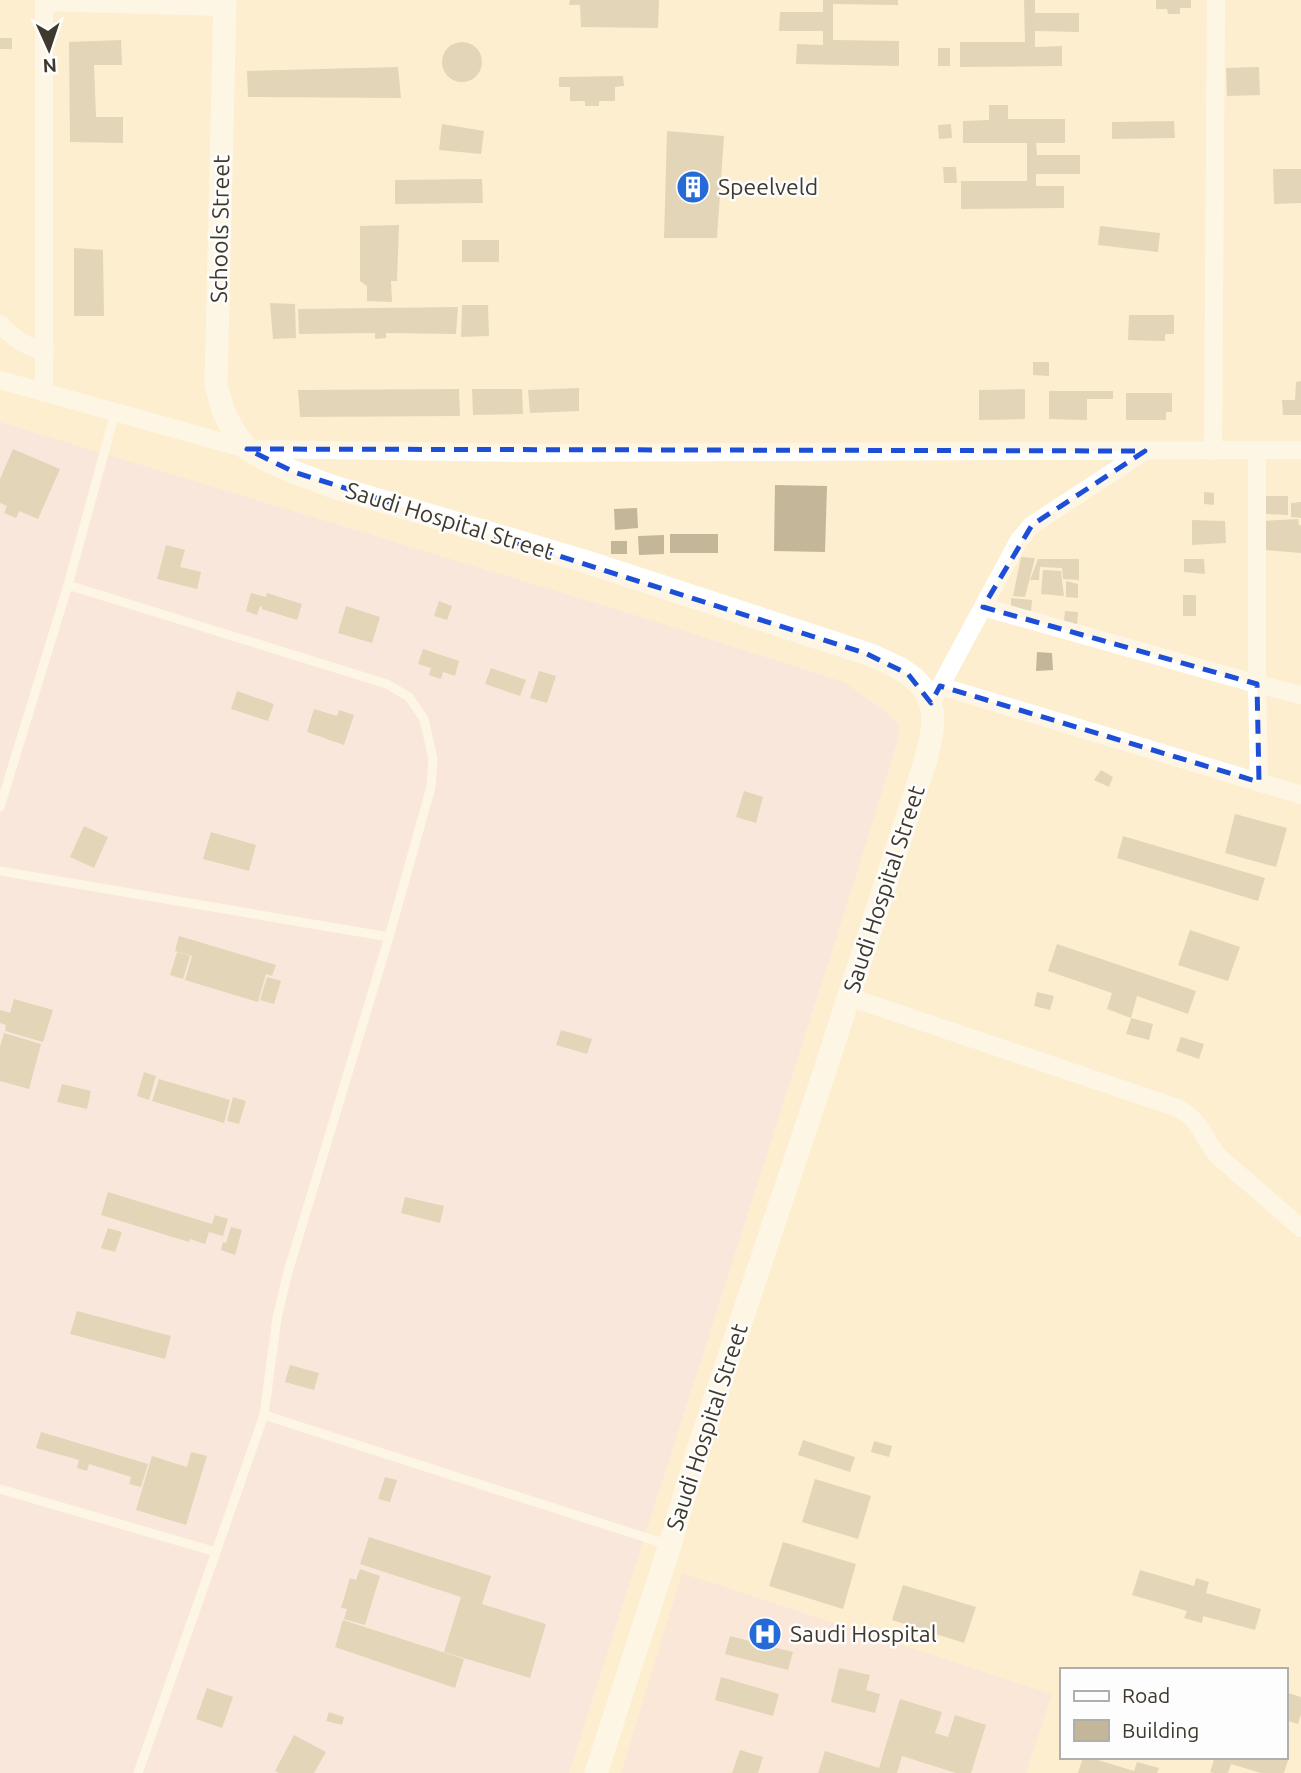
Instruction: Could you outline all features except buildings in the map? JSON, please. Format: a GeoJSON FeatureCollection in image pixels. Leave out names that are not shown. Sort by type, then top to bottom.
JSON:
{"type":"FeatureCollection","features":[{"type":"Feature","properties":{"kind":"street"},"geometry":{"type":"LineString","coordinates":[[1213,451],[1216,0]]}},
{"type":"Feature","properties":{"kind":"street"},"geometry":{"type":"LineString","coordinates":[[44,393],[44,1],[225,4]]}},
{"type":"Feature","properties":{"kind":"street","name":"Schools Street"},"geometry":{"type":"LineString","coordinates":[[225,4],[216,385],[224,413],[247,449]]}},
{"type":"Feature","properties":{"kind":"street"},"geometry":{"type":"LineString","coordinates":[[0,324],[26,345],[45,351]]}},
{"type":"Feature","properties":{"kind":"street"},"geometry":{"type":"LineString","coordinates":[[0,380],[247,449],[529,453],[1301,450]]}},
{"type":"Feature","properties":{"kind":"street","name":"Saudi Hospital Street"},"geometry":{"type":"LineString","coordinates":[[247,449],[270,462],[331,486],[587,562],[865,653],[891,663],[936,694],[926,759],[698,1450],[596,1773]]}},
{"type":"Feature","properties":{"kind":"street"},"geometry":{"type":"LineString","coordinates":[[1257,450],[1259,782]]}},
{"type":"Feature","properties":{"kind":"street"},"geometry":{"type":"LineString","coordinates":[[1145,451],[1032,526],[1019,540],[936,694],[1301,795]]}},
{"type":"Feature","properties":{"kind":"street"},"geometry":{"type":"LineString","coordinates":[[983,607],[1301,695]]}},
{"type":"Feature","properties":{"kind":"street"},"geometry":{"type":"LineString","coordinates":[[849,997],[1186,1112],[1194,1119],[1218,1156],[1301,1228]]}},
{"type":"Feature","properties":{"kind":"lane"},"geometry":{"type":"LineString","coordinates":[[0,807],[68,585],[115,413]]}},
{"type":"Feature","properties":{"kind":"lane"},"geometry":{"type":"LineString","coordinates":[[68,585],[387,684],[409,697],[424,719],[433,759],[431,787],[389,937],[288,1272],[277,1318],[264,1415],[138,1773]]}},
{"type":"Feature","properties":{"kind":"lane"},"geometry":{"type":"LineString","coordinates":[[0,871],[389,937]]}},
{"type":"Feature","properties":{"kind":"lane"},"geometry":{"type":"LineString","coordinates":[[264,1415],[670,1545]]}},
{"type":"Feature","properties":{"kind":"lane"},"geometry":{"type":"LineString","coordinates":[[0,1489],[216,1552]]}},
{"type":"Feature","properties":{"kind":"highlighted area"},"geometry":{"type":"Polygon","coordinates":[[[247,449],[1145,451],[1032,525],[983,607],[1257,684],[1259,782],[940,686],[931,703],[908,674],[865,653],[294,472],[247,449]]]}},
{"type":"Feature","properties":{"kind":"shaded area"},"geometry":{"type":"Polygon","coordinates":[[[0,422],[622,611],[844,682],[888,713],[899,725],[898,739],[858,870],[569,1773],[0,1773],[0,422]]]}},
{"type":"Feature","properties":{"kind":"shaded area","name":"Saudi Hospital"},"geometry":{"type":"Polygon","coordinates":[[[682,1573],[1052,1694],[1026,1773],[621,1773],[682,1573]]]}},
{"type":"Feature","properties":{"kind":"place","name":"Speelveld"},"geometry":{"type":"Point","coordinates":[693,187]}},
{"type":"Feature","properties":{"kind":"place","name":"Saudi Hospital"},"geometry":{"type":"Point","coordinates":[765,1634]}}]}
